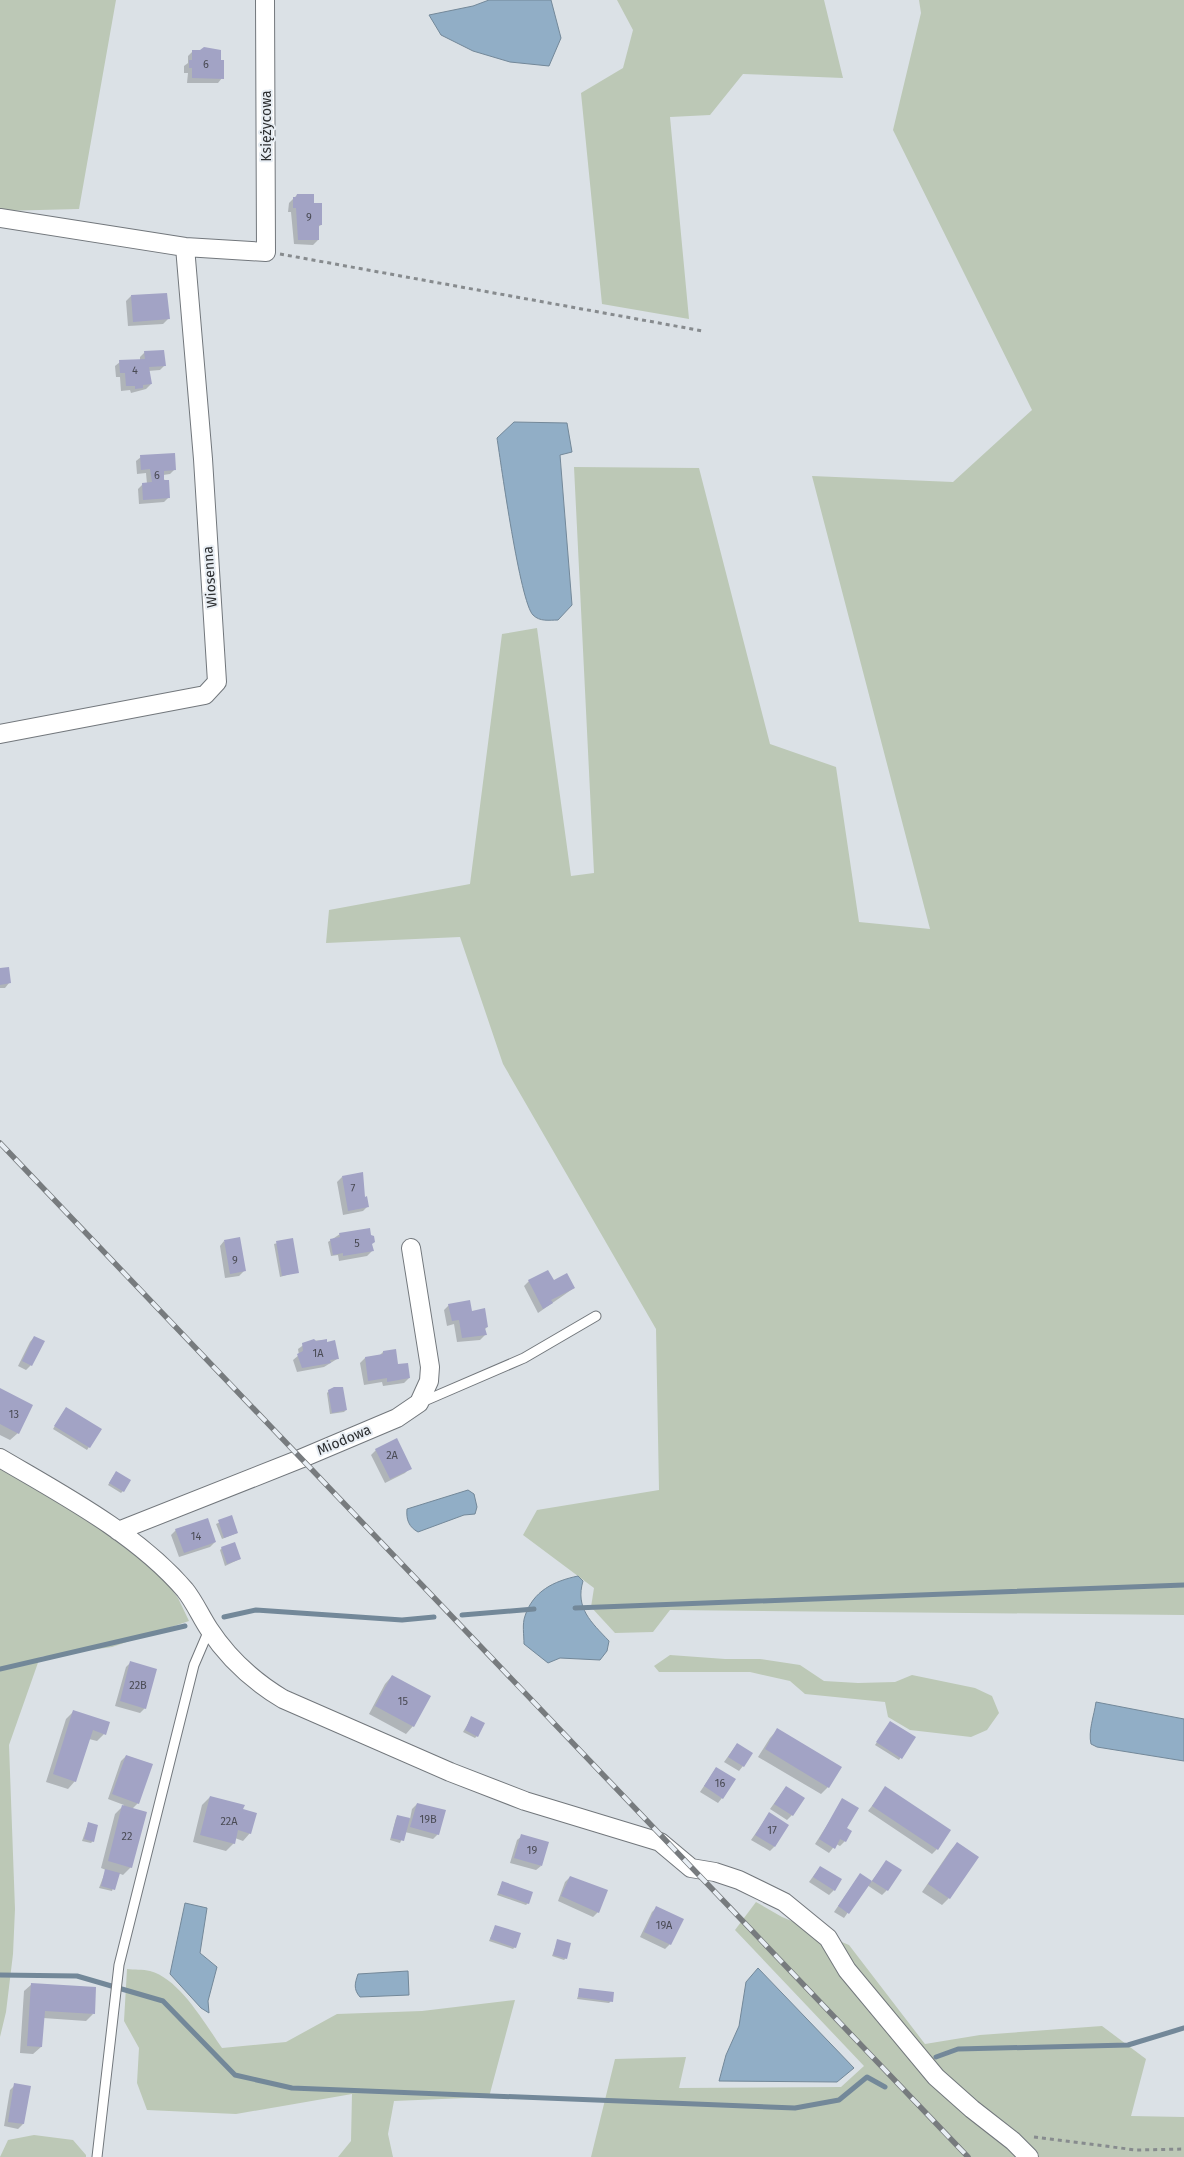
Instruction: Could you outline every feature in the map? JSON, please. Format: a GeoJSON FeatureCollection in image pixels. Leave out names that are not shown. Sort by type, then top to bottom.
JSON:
{"type":"FeatureCollection","features":[{"type":"Feature","properties":{"kind":"street","name":"Księżycowa"},"geometry":{"type":"LineString","coordinates":[[266,0],[266,252]]}},
{"type":"Feature","properties":{"kind":"street"},"geometry":{"type":"LineString","coordinates":[[0,218],[185,247],[266,252]]}},
{"type":"Feature","properties":{"kind":"street","name":"Wiosenna"},"geometry":{"type":"LineString","coordinates":[[0,734],[205,695],[217,682],[203,459],[185,247]]}},
{"type":"Feature","properties":{"kind":"street"},"geometry":{"type":"LineString","coordinates":[[411,1248],[430,1367],[429,1381],[419,1403]]}},
{"type":"Feature","properties":{"kind":"street","name":"Miodowa"},"geometry":{"type":"LineString","coordinates":[[118,1530],[300,1459],[397,1418],[419,1403]]}},
{"type":"Feature","properties":{"kind":"street"},"geometry":{"type":"LineString","coordinates":[[0,1458],[96,1514],[142,1550],[186,1591],[209,1630],[226,1653],[259,1684],[282,1699],[450,1772],[525,1801],[660,1842],[691,1868],[715,1872],[739,1880],[784,1902],[828,1938],[847,1970],[936,2077],[972,2109],[1013,2141],[1029,2157]]}},
{"type":"Feature","properties":{"kind":"lane"},"geometry":{"type":"LineString","coordinates":[[419,1403],[524,1358],[596,1316]]}},
{"type":"Feature","properties":{"kind":"lane"},"geometry":{"type":"LineString","coordinates":[[97,2157],[119,1965],[194,1665],[209,1630]]}},
{"type":"Feature","properties":{"kind":"path"},"geometry":{"type":"LineString","coordinates":[[266,252],[703,331]]}},
{"type":"Feature","properties":{"kind":"path"},"geometry":{"type":"LineString","coordinates":[[1013,2141],[1033,2137],[1136,2150],[1184,2149]]}},
{"type":"Feature","properties":{"kind":"green space"},"geometry":{"type":"Polygon","coordinates":[[[0,0],[116,0],[79,209],[0,211],[0,0]]]}},
{"type":"Feature","properties":{"kind":"green space"},"geometry":{"type":"Polygon","coordinates":[[[617,0],[824,0],[843,78],[743,74],[710,115],[670,117],[689,319],[602,304],[581,93],[623,68],[633,30],[617,0]]]}},
{"type":"Feature","properties":{"kind":"green space"},"geometry":{"type":"Polygon","coordinates":[[[919,0],[1184,0],[1184,1615],[670,1610],[653,1632],[615,1633],[591,1607],[594,1588],[523,1535],[537,1510],[659,1490],[656,1329],[503,1064],[460,937],[326,943],[329,910],[470,884],[502,634],[537,628],[571,876],[594,873],[574,467],[699,468],[770,744],[836,767],[859,922],[930,929],[812,476],[953,482],[1032,410],[893,130],[921,13],[919,0]]]}},
{"type":"Feature","properties":{"kind":"green space"},"geometry":{"type":"Polygon","coordinates":[[[0,1466],[60,1501],[113,1537],[160,1574],[178,1598],[189,1621],[112,1647],[40,1657],[9,1745],[15,1909],[13,1954],[6,2012],[0,2037],[0,1466]]]}},
{"type":"Feature","properties":{"kind":"green space"},"geometry":{"type":"Polygon","coordinates":[[[670,1655],[725,1659],[760,1659],[800,1665],[824,1681],[858,1683],[895,1682],[912,1675],[975,1688],[992,1696],[999,1713],[987,1730],[971,1737],[910,1730],[888,1717],[885,1702],[805,1694],[790,1681],[750,1672],[659,1672],[654,1666],[670,1655]]]}},
{"type":"Feature","properties":{"kind":"green space"},"geometry":{"type":"Polygon","coordinates":[[[756,1902],[782,1917],[849,1945],[925,2044],[980,2035],[1102,2026],[1146,2059],[1131,2116],[1184,2117],[1184,2157],[591,2157],[615,2059],[686,2057],[679,2088],[841,2087],[864,2066],[735,1930],[756,1902]]]}},
{"type":"Feature","properties":{"kind":"green space"},"geometry":{"type":"Polygon","coordinates":[[[127,1969],[150,1971],[172,1983],[200,2015],[222,2048],[286,2042],[337,2014],[422,2011],[515,2000],[489,2097],[394,2101],[388,2134],[393,2157],[338,2157],[351,2141],[352,2094],[236,2114],[147,2110],[137,2083],[139,2048],[124,2021],[127,1969]]]}},
{"type":"Feature","properties":{"kind":"green space"},"geometry":{"type":"Polygon","coordinates":[[[34,2135],[73,2140],[86,2157],[0,2157],[8,2140],[34,2135]]]}},
{"type":"Feature","properties":{"kind":"water"},"geometry":{"type":"Polygon","coordinates":[[[489,0],[551,0],[561,38],[549,66],[510,62],[473,51],[441,35],[429,15],[473,6],[489,0]]]}},
{"type":"Feature","properties":{"kind":"water"},"geometry":{"type":"Polygon","coordinates":[[[514,422],[567,423],[572,452],[560,455],[572,605],[558,620],[542,620],[533,615],[522,586],[497,438],[514,422]]]}},
{"type":"Feature","properties":{"kind":"water"},"geometry":{"type":"Polygon","coordinates":[[[468,1490],[474,1494],[477,1507],[475,1514],[464,1515],[418,1532],[410,1525],[407,1509],[468,1490]]]}},
{"type":"Feature","properties":{"kind":"water"},"geometry":{"type":"Polygon","coordinates":[[[578,1576],[583,1581],[581,1599],[583,1607],[591,1621],[609,1641],[607,1651],[600,1660],[560,1658],[548,1663],[524,1644],[523,1626],[525,1616],[533,1600],[546,1588],[578,1576]]]}},
{"type":"Feature","properties":{"kind":"water"},"geometry":{"type":"Polygon","coordinates":[[[1096,1702],[1184,1719],[1184,1761],[1097,1747],[1091,1744],[1091,1729],[1096,1702]]]}},
{"type":"Feature","properties":{"kind":"water"},"geometry":{"type":"Polygon","coordinates":[[[185,1903],[207,1908],[200,1953],[217,1967],[208,2001],[209,2013],[201,2008],[170,1974],[185,1903]]]}},
{"type":"Feature","properties":{"kind":"water"},"geometry":{"type":"Polygon","coordinates":[[[758,1968],[854,2068],[837,2082],[719,2081],[726,2055],[739,2026],[746,1982],[758,1968]]]}},
{"type":"Feature","properties":{"kind":"water"},"geometry":{"type":"Polygon","coordinates":[[[408,1971],[409,1995],[360,1997],[356,1991],[355,1983],[358,1974],[408,1971]]]}},
{"type":"Feature","properties":{"kind":"building"},"geometry":{"type":"Polygon","coordinates":[[[204,47],[221,50],[221,60],[224,60],[224,79],[192,78],[192,68],[189,68],[189,60],[192,60],[192,50],[200,50],[204,47]]]}},
{"type":"Feature","properties":{"kind":"building"},"geometry":{"type":"Polygon","coordinates":[[[297,194],[314,194],[314,203],[322,203],[322,225],[319,225],[319,240],[298,240],[296,208],[293,208],[293,197],[296,197],[297,194]]]}},
{"type":"Feature","properties":{"kind":"building"},"geometry":{"type":"Polygon","coordinates":[[[167,293],[170,319],[133,322],[131,295],[167,293]]]}},
{"type":"Feature","properties":{"kind":"building"},"geometry":{"type":"Polygon","coordinates":[[[164,350],[166,366],[149,367],[152,384],[143,385],[143,388],[135,389],[135,386],[126,386],[125,373],[120,373],[119,360],[145,359],[144,351],[164,350]]]}},
{"type":"Feature","properties":{"kind":"building"},"geometry":{"type":"Polygon","coordinates":[[[175,453],[176,470],[164,471],[164,480],[169,480],[170,498],[143,500],[142,483],[152,482],[150,469],[141,470],[140,455],[175,453]]]}},
{"type":"Feature","properties":{"kind":"building"},"geometry":{"type":"Polygon","coordinates":[[[9,967],[11,983],[0,985],[0,968],[9,967]]]}},
{"type":"Feature","properties":{"kind":"building"},"geometry":{"type":"Polygon","coordinates":[[[363,1172],[365,1197],[367,1196],[369,1207],[348,1211],[342,1176],[363,1172]]]}},
{"type":"Feature","properties":{"kind":"building"},"geometry":{"type":"Polygon","coordinates":[[[370,1228],[371,1235],[374,1236],[375,1242],[372,1244],[374,1251],[343,1256],[343,1253],[333,1255],[330,1239],[340,1237],[339,1233],[370,1228]]]}},
{"type":"Feature","properties":{"kind":"building"},"geometry":{"type":"Polygon","coordinates":[[[240,1237],[246,1271],[230,1274],[224,1240],[240,1237]]]}},
{"type":"Feature","properties":{"kind":"building"},"geometry":{"type":"Polygon","coordinates":[[[293,1238],[299,1273],[282,1276],[276,1241],[293,1238]]]}},
{"type":"Feature","properties":{"kind":"building"},"geometry":{"type":"Polygon","coordinates":[[[548,1270],[554,1280],[567,1273],[575,1288],[551,1300],[553,1303],[543,1309],[528,1280],[548,1270]]]}},
{"type":"Feature","properties":{"kind":"building"},"geometry":{"type":"Polygon","coordinates":[[[470,1300],[472,1311],[485,1308],[488,1327],[485,1328],[487,1335],[462,1338],[459,1320],[452,1321],[448,1304],[470,1300]]]}},
{"type":"Feature","properties":{"kind":"building"},"geometry":{"type":"Polygon","coordinates":[[[34,1336],[45,1341],[32,1366],[22,1361],[34,1336]]]}},
{"type":"Feature","properties":{"kind":"building"},"geometry":{"type":"Polygon","coordinates":[[[314,1339],[316,1341],[327,1339],[327,1342],[335,1340],[339,1359],[330,1360],[331,1363],[302,1368],[297,1354],[303,1351],[302,1343],[314,1339]]]}},
{"type":"Feature","properties":{"kind":"building"},"geometry":{"type":"Polygon","coordinates":[[[396,1349],[398,1364],[408,1363],[410,1378],[387,1382],[387,1378],[368,1381],[365,1357],[383,1354],[383,1351],[396,1349]]]}},
{"type":"Feature","properties":{"kind":"building"},"geometry":{"type":"Polygon","coordinates":[[[334,1387],[343,1387],[347,1410],[332,1413],[328,1390],[334,1387]]]}},
{"type":"Feature","properties":{"kind":"building"},"geometry":{"type":"Polygon","coordinates":[[[0,1388],[33,1405],[19,1434],[0,1424],[0,1388]]]}},
{"type":"Feature","properties":{"kind":"building"},"geometry":{"type":"Polygon","coordinates":[[[66,1407],[102,1429],[90,1448],[54,1426],[66,1407]]]}},
{"type":"Feature","properties":{"kind":"building"},"geometry":{"type":"Polygon","coordinates":[[[397,1438],[412,1469],[390,1479],[375,1449],[397,1438]]]}},
{"type":"Feature","properties":{"kind":"building"},"geometry":{"type":"Polygon","coordinates":[[[116,1471],[131,1480],[124,1492],[109,1483],[116,1471]]]}},
{"type":"Feature","properties":{"kind":"building"},"geometry":{"type":"Polygon","coordinates":[[[232,1515],[238,1533],[224,1538],[218,1520],[232,1515]]]}},
{"type":"Feature","properties":{"kind":"building"},"geometry":{"type":"Polygon","coordinates":[[[208,1518],[216,1542],[184,1553],[175,1529],[208,1518]]]}},
{"type":"Feature","properties":{"kind":"building"},"geometry":{"type":"Polygon","coordinates":[[[235,1542],[241,1559],[227,1564],[221,1547],[235,1542]]]}},
{"type":"Feature","properties":{"kind":"building"},"geometry":{"type":"Polygon","coordinates":[[[130,1661],[157,1669],[146,1709],[120,1701],[130,1661]]]}},
{"type":"Feature","properties":{"kind":"building"},"geometry":{"type":"Polygon","coordinates":[[[392,1675],[431,1696],[414,1727],[375,1706],[392,1675]]]}},
{"type":"Feature","properties":{"kind":"building"},"geometry":{"type":"Polygon","coordinates":[[[73,1710],[110,1722],[106,1735],[93,1730],[76,1782],[53,1774],[73,1710]]]}},
{"type":"Feature","properties":{"kind":"building"},"geometry":{"type":"Polygon","coordinates":[[[471,1716],[485,1723],[478,1737],[465,1730],[471,1716]]]}},
{"type":"Feature","properties":{"kind":"building"},"geometry":{"type":"Polygon","coordinates":[[[890,1721],[916,1737],[902,1759],[876,1742],[890,1721]]]}},
{"type":"Feature","properties":{"kind":"building"},"geometry":{"type":"Polygon","coordinates":[[[777,1728],[842,1767],[829,1788],[765,1749],[777,1728]]]}},
{"type":"Feature","properties":{"kind":"building"},"geometry":{"type":"Polygon","coordinates":[[[737,1743],[753,1753],[744,1767],[728,1757],[737,1743]]]}},
{"type":"Feature","properties":{"kind":"building"},"geometry":{"type":"Polygon","coordinates":[[[126,1755],[153,1764],[139,1804],[112,1794],[126,1755]]]}},
{"type":"Feature","properties":{"kind":"building"},"geometry":{"type":"Polygon","coordinates":[[[716,1767],[736,1779],[723,1799],[704,1786],[716,1767]]]}},
{"type":"Feature","properties":{"kind":"building"},"geometry":{"type":"Polygon","coordinates":[[[786,1786],[805,1798],[793,1816],[774,1804],[786,1786]]]}},
{"type":"Feature","properties":{"kind":"building"},"geometry":{"type":"Polygon","coordinates":[[[885,1786],[951,1830],[938,1850],[872,1806],[885,1786]]]}},
{"type":"Feature","properties":{"kind":"building"},"geometry":{"type":"Polygon","coordinates":[[[210,1796],[245,1805],[243,1809],[257,1813],[251,1834],[238,1830],[235,1844],[200,1835],[210,1796]]]}},
{"type":"Feature","properties":{"kind":"building"},"geometry":{"type":"Polygon","coordinates":[[[842,1798],[859,1808],[847,1828],[852,1831],[846,1842],[840,1839],[835,1849],[819,1839],[842,1798]]]}},
{"type":"Feature","properties":{"kind":"building"},"geometry":{"type":"Polygon","coordinates":[[[417,1803],[446,1810],[439,1835],[410,1827],[417,1803]]]}},
{"type":"Feature","properties":{"kind":"building"},"geometry":{"type":"Polygon","coordinates":[[[122,1805],[147,1812],[132,1868],[108,1861],[122,1805]]]}},
{"type":"Feature","properties":{"kind":"building"},"geometry":{"type":"Polygon","coordinates":[[[769,1812],[789,1825],[775,1847],[755,1835],[769,1812]]]}},
{"type":"Feature","properties":{"kind":"building"},"geometry":{"type":"Polygon","coordinates":[[[397,1815],[410,1818],[404,1841],[391,1838],[397,1815]]]}},
{"type":"Feature","properties":{"kind":"building"},"geometry":{"type":"Polygon","coordinates":[[[88,1822],[98,1825],[94,1842],[84,1839],[88,1822]]]}},
{"type":"Feature","properties":{"kind":"building"},"geometry":{"type":"Polygon","coordinates":[[[521,1834],[549,1842],[542,1866],[514,1858],[521,1834]]]}},
{"type":"Feature","properties":{"kind":"building"},"geometry":{"type":"Polygon","coordinates":[[[957,1842],[979,1857],[950,1899],[928,1884],[957,1842]]]}},
{"type":"Feature","properties":{"kind":"building"},"geometry":{"type":"Polygon","coordinates":[[[886,1860],[902,1870],[888,1891],[872,1881],[886,1860]]]}},
{"type":"Feature","properties":{"kind":"building"},"geometry":{"type":"Polygon","coordinates":[[[820,1866],[842,1879],[835,1891],[813,1877],[820,1866]]]}},
{"type":"Feature","properties":{"kind":"building"},"geometry":{"type":"Polygon","coordinates":[[[105,1869],[120,1873],[115,1890],[101,1886],[105,1869]]]}},
{"type":"Feature","properties":{"kind":"building"},"geometry":{"type":"Polygon","coordinates":[[[860,1873],[872,1881],[849,1914],[838,1906],[860,1873]]]}},
{"type":"Feature","properties":{"kind":"building"},"geometry":{"type":"Polygon","coordinates":[[[570,1876],[608,1890],[599,1913],[561,1896],[570,1876]]]}},
{"type":"Feature","properties":{"kind":"building"},"geometry":{"type":"Polygon","coordinates":[[[502,1881],[533,1892],[529,1904],[498,1893],[502,1881]]]}},
{"type":"Feature","properties":{"kind":"building"},"geometry":{"type":"Polygon","coordinates":[[[656,1906],[684,1919],[671,1945],[644,1932],[656,1906]]]}},
{"type":"Feature","properties":{"kind":"building"},"geometry":{"type":"Polygon","coordinates":[[[495,1925],[521,1933],[516,1948],[490,1939],[495,1925]]]}},
{"type":"Feature","properties":{"kind":"building"},"geometry":{"type":"Polygon","coordinates":[[[557,1939],[571,1943],[567,1959],[553,1955],[557,1939]]]}},
{"type":"Feature","properties":{"kind":"building"},"geometry":{"type":"Polygon","coordinates":[[[31,1983],[96,1987],[95,2014],[45,2011],[42,2047],[27,2046],[31,1983]]]}},
{"type":"Feature","properties":{"kind":"building"},"geometry":{"type":"Polygon","coordinates":[[[579,1988],[614,1992],[613,2002],[578,1997],[579,1988]]]}},
{"type":"Feature","properties":{"kind":"building"},"geometry":{"type":"Polygon","coordinates":[[[14,2083],[31,2086],[24,2124],[8,2122],[14,2083]]]}},
{"type":"Feature","properties":{"kind":"waterway"},"geometry":{"type":"LineString","coordinates":[[575,1608],[1184,1585]]}},
{"type":"Feature","properties":{"kind":"waterway"},"geometry":{"type":"LineString","coordinates":[[462,1615],[534,1609]]}},
{"type":"Feature","properties":{"kind":"waterway"},"geometry":{"type":"LineString","coordinates":[[224,1617],[256,1610],[402,1620],[434,1617]]}},
{"type":"Feature","properties":{"kind":"waterway"},"geometry":{"type":"LineString","coordinates":[[0,1669],[185,1626]]}},
{"type":"Feature","properties":{"kind":"waterway"},"geometry":{"type":"LineString","coordinates":[[0,1975],[77,1976],[163,2001],[235,2075],[292,2088],[795,2108],[839,2100],[867,2077],[885,2087]]}},
{"type":"Feature","properties":{"kind":"waterway"},"geometry":{"type":"LineString","coordinates":[[936,2057],[958,2049],[1128,2045],[1184,2028]]}},
{"type":"Feature","properties":{"kind":"railway"},"geometry":{"type":"LineString","coordinates":[[0,1143],[968,2157]]}}]}
